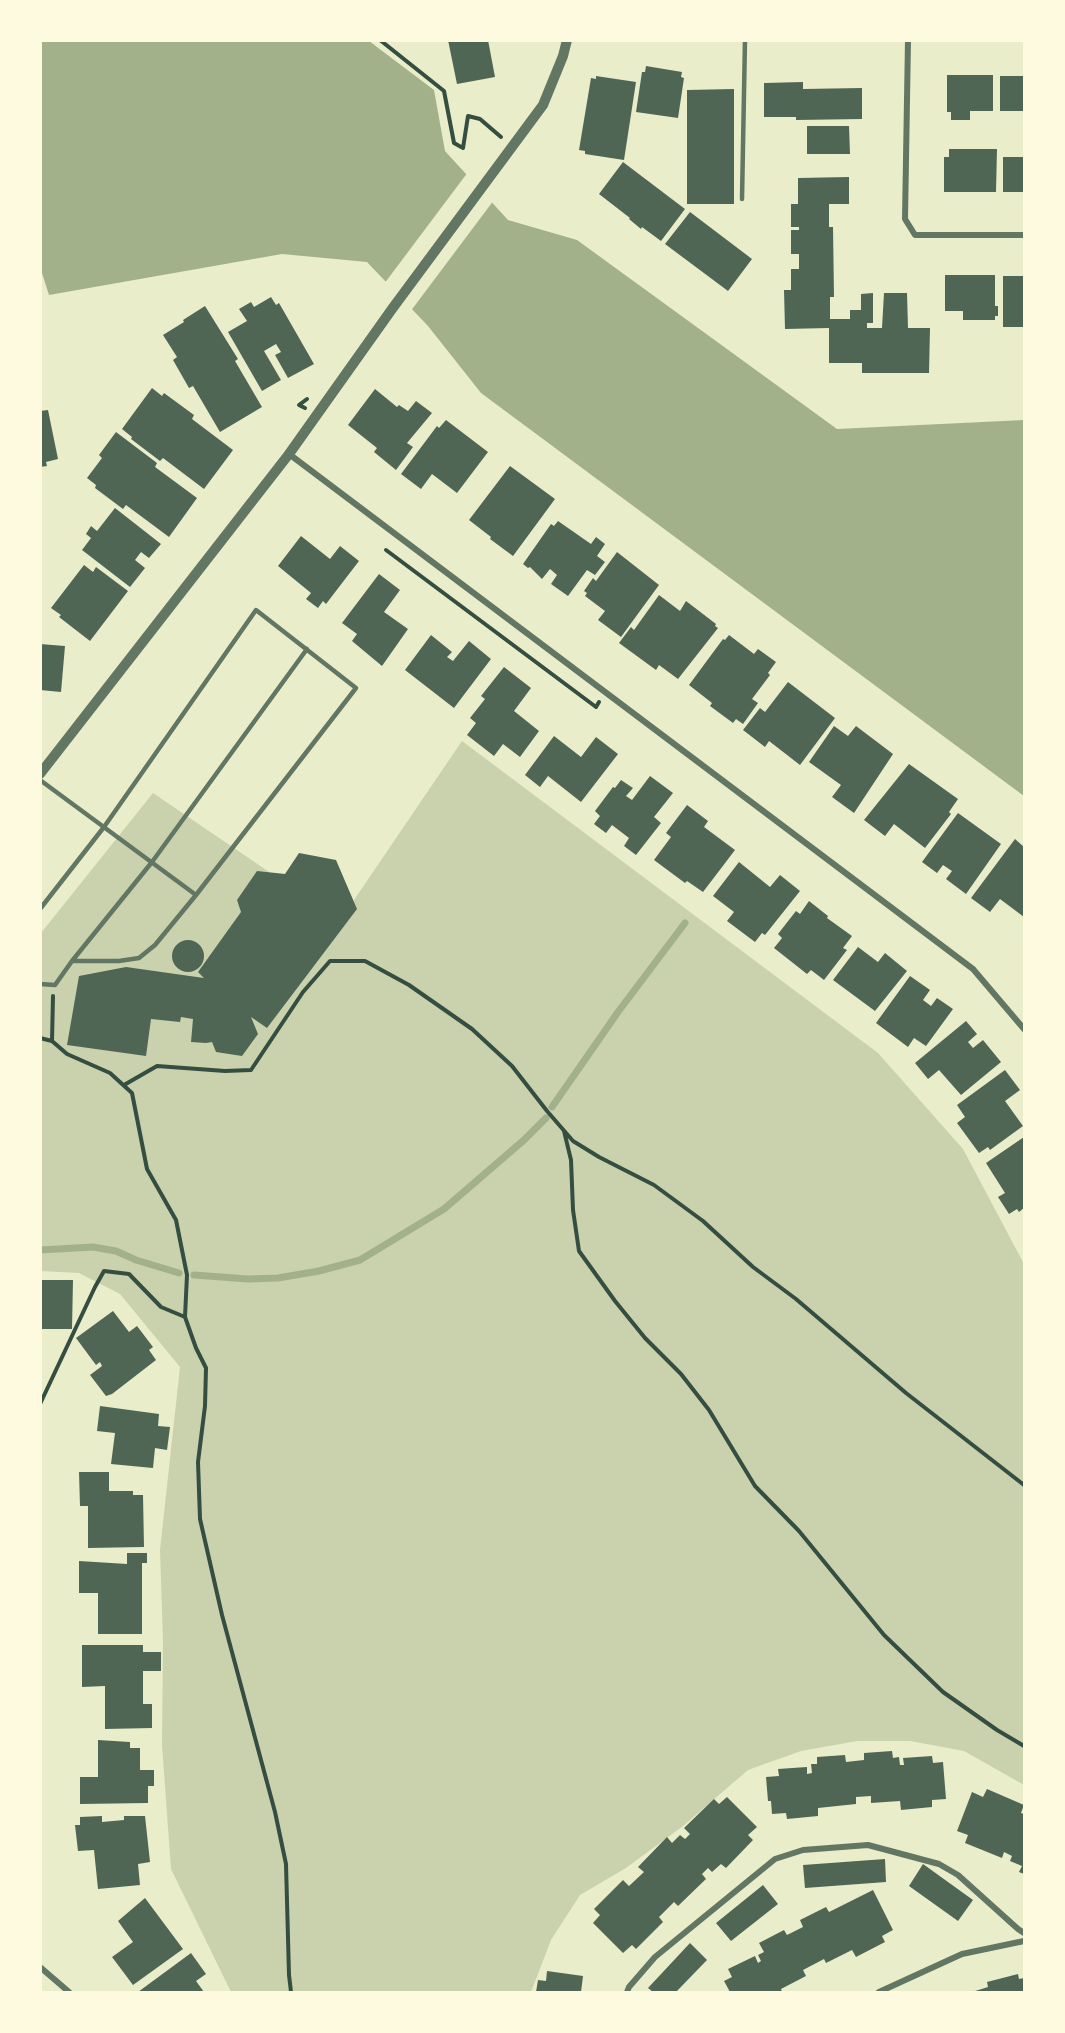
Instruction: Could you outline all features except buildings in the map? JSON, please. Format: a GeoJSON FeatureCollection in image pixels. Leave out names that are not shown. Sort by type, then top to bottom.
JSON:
{"type":"FeatureCollection","features":[{"type":"Feature","properties":{"kind":"street"},"geometry":{"type":"LineString","coordinates":[[40,774],[288,454],[543,105],[567,40]]}},
{"type":"Feature","properties":{"kind":"street"},"geometry":{"type":"LineString","coordinates":[[908,40],[905,219],[915,235],[1024,235]]}},
{"type":"Feature","properties":{"kind":"street"},"geometry":{"type":"LineString","coordinates":[[288,454],[974,969],[1024,1029]]}},
{"type":"Feature","properties":{"kind":"street"},"geometry":{"type":"LineString","coordinates":[[627,1992],[655,1957],[775,1859],[803,1850],[868,1845],[939,1864],[958,1875],[1024,1932]]}},
{"type":"Feature","properties":{"kind":"street"},"geometry":{"type":"LineString","coordinates":[[879,1992],[962,1954],[1024,1941]]}},
{"type":"Feature","properties":{"kind":"street"},"geometry":{"type":"LineString","coordinates":[[40,1967],[69,1992]]}},
{"type":"Feature","properties":{"kind":"lane"},"geometry":{"type":"LineString","coordinates":[[742,199],[745,40]]}},
{"type":"Feature","properties":{"kind":"lane"},"geometry":{"type":"LineString","coordinates":[[40,909],[104,827],[256,610],[356,688],[196,895],[154,945],[139,958],[119,961],[72,961]]}},
{"type":"Feature","properties":{"kind":"lane"},"geometry":{"type":"LineString","coordinates":[[40,984],[55,985],[152,862],[307,649]]}},
{"type":"Feature","properties":{"kind":"lane"},"geometry":{"type":"LineString","coordinates":[[40,780],[196,895]]}},
{"type":"Feature","properties":{"kind":"path"},"geometry":{"type":"LineString","coordinates":[[380,40],[444,91],[454,143],[464,148],[468,116],[480,119],[503,139]]}},
{"type":"Feature","properties":{"kind":"path"},"geometry":{"type":"LineString","coordinates":[[386,550],[596,707],[605,692]]}},
{"type":"Feature","properties":{"kind":"path"},"geometry":{"type":"LineString","coordinates":[[124,1085],[157,1066],[225,1071],[251,1070],[303,992],[330,961],[365,961],[409,985],[472,1029],[512,1066],[573,1141],[654,1185],[703,1221],[753,1267],[796,1299],[906,1393],[1024,1485]]}},
{"type":"Feature","properties":{"kind":"path"},"geometry":{"type":"LineString","coordinates":[[52,1041],[52,998],[55,985]]}},
{"type":"Feature","properties":{"kind":"path"},"geometry":{"type":"LineString","coordinates":[[40,1038],[52,1041],[67,1054],[110,1073],[132,1093],[147,1169],[176,1220],[187,1275],[185,1317],[206,1368],[205,1406],[198,1462],[200,1519],[222,1615],[275,1812],[286,1864],[288,1975],[291,1992]]}},
{"type":"Feature","properties":{"kind":"path"},"geometry":{"type":"LineString","coordinates":[[564,1130],[571,1160],[573,1210],[579,1251],[615,1301],[645,1338],[681,1374],[708,1410],[755,1486],[799,1531],[884,1635],[943,1692],[1024,1746]]}},
{"type":"Feature","properties":{"kind":"path"},"geometry":{"type":"LineString","coordinates":[[40,1404],[104,1271],[129,1274],[161,1307],[185,1317]]}},
{"type":"Feature","properties":{"kind":"shaded area"},"geometry":{"type":"Polygon","coordinates":[[[40,41],[369,41],[434,90],[445,151],[508,220],[577,240],[837,429],[1024,420],[1024,796],[481,393],[428,326],[367,262],[282,254],[49,295],[40,267],[40,41]]]}},
{"type":"Feature","properties":{"kind":"shaded area"},"geometry":{"type":"Polygon","coordinates":[[[462,741],[878,1053],[963,1149],[1024,1264],[1024,1785],[964,1751],[910,1741],[857,1741],[801,1751],[748,1770],[683,1826],[626,1868],[580,1895],[551,1940],[531,1992],[231,1992],[171,1869],[162,1745],[163,1641],[160,1550],[180,1367],[120,1294],[79,1273],[41,1271],[41,933],[153,793],[278,878],[337,925],[462,741]]]}},
{"type":"Feature","properties":{"kind":"pier"},"geometry":{"type":"Polygon","coordinates":[[[468,172],[494,200],[410,312],[384,284],[468,172]]]}},
{"type":"Feature","properties":{"kind":"waterway"},"geometry":{"type":"LineString","coordinates":[[552,1107],[618,1012],[685,923]]}},
{"type":"Feature","properties":{"kind":"waterway"},"geometry":{"type":"LineString","coordinates":[[194,1275],[248,1279],[278,1278],[319,1271],[360,1260],[444,1209],[546,1118]]}},
{"type":"Feature","properties":{"kind":"waterway"},"geometry":{"type":"LineString","coordinates":[[40,1250],[93,1247],[116,1251],[136,1260],[179,1273]]}}]}
